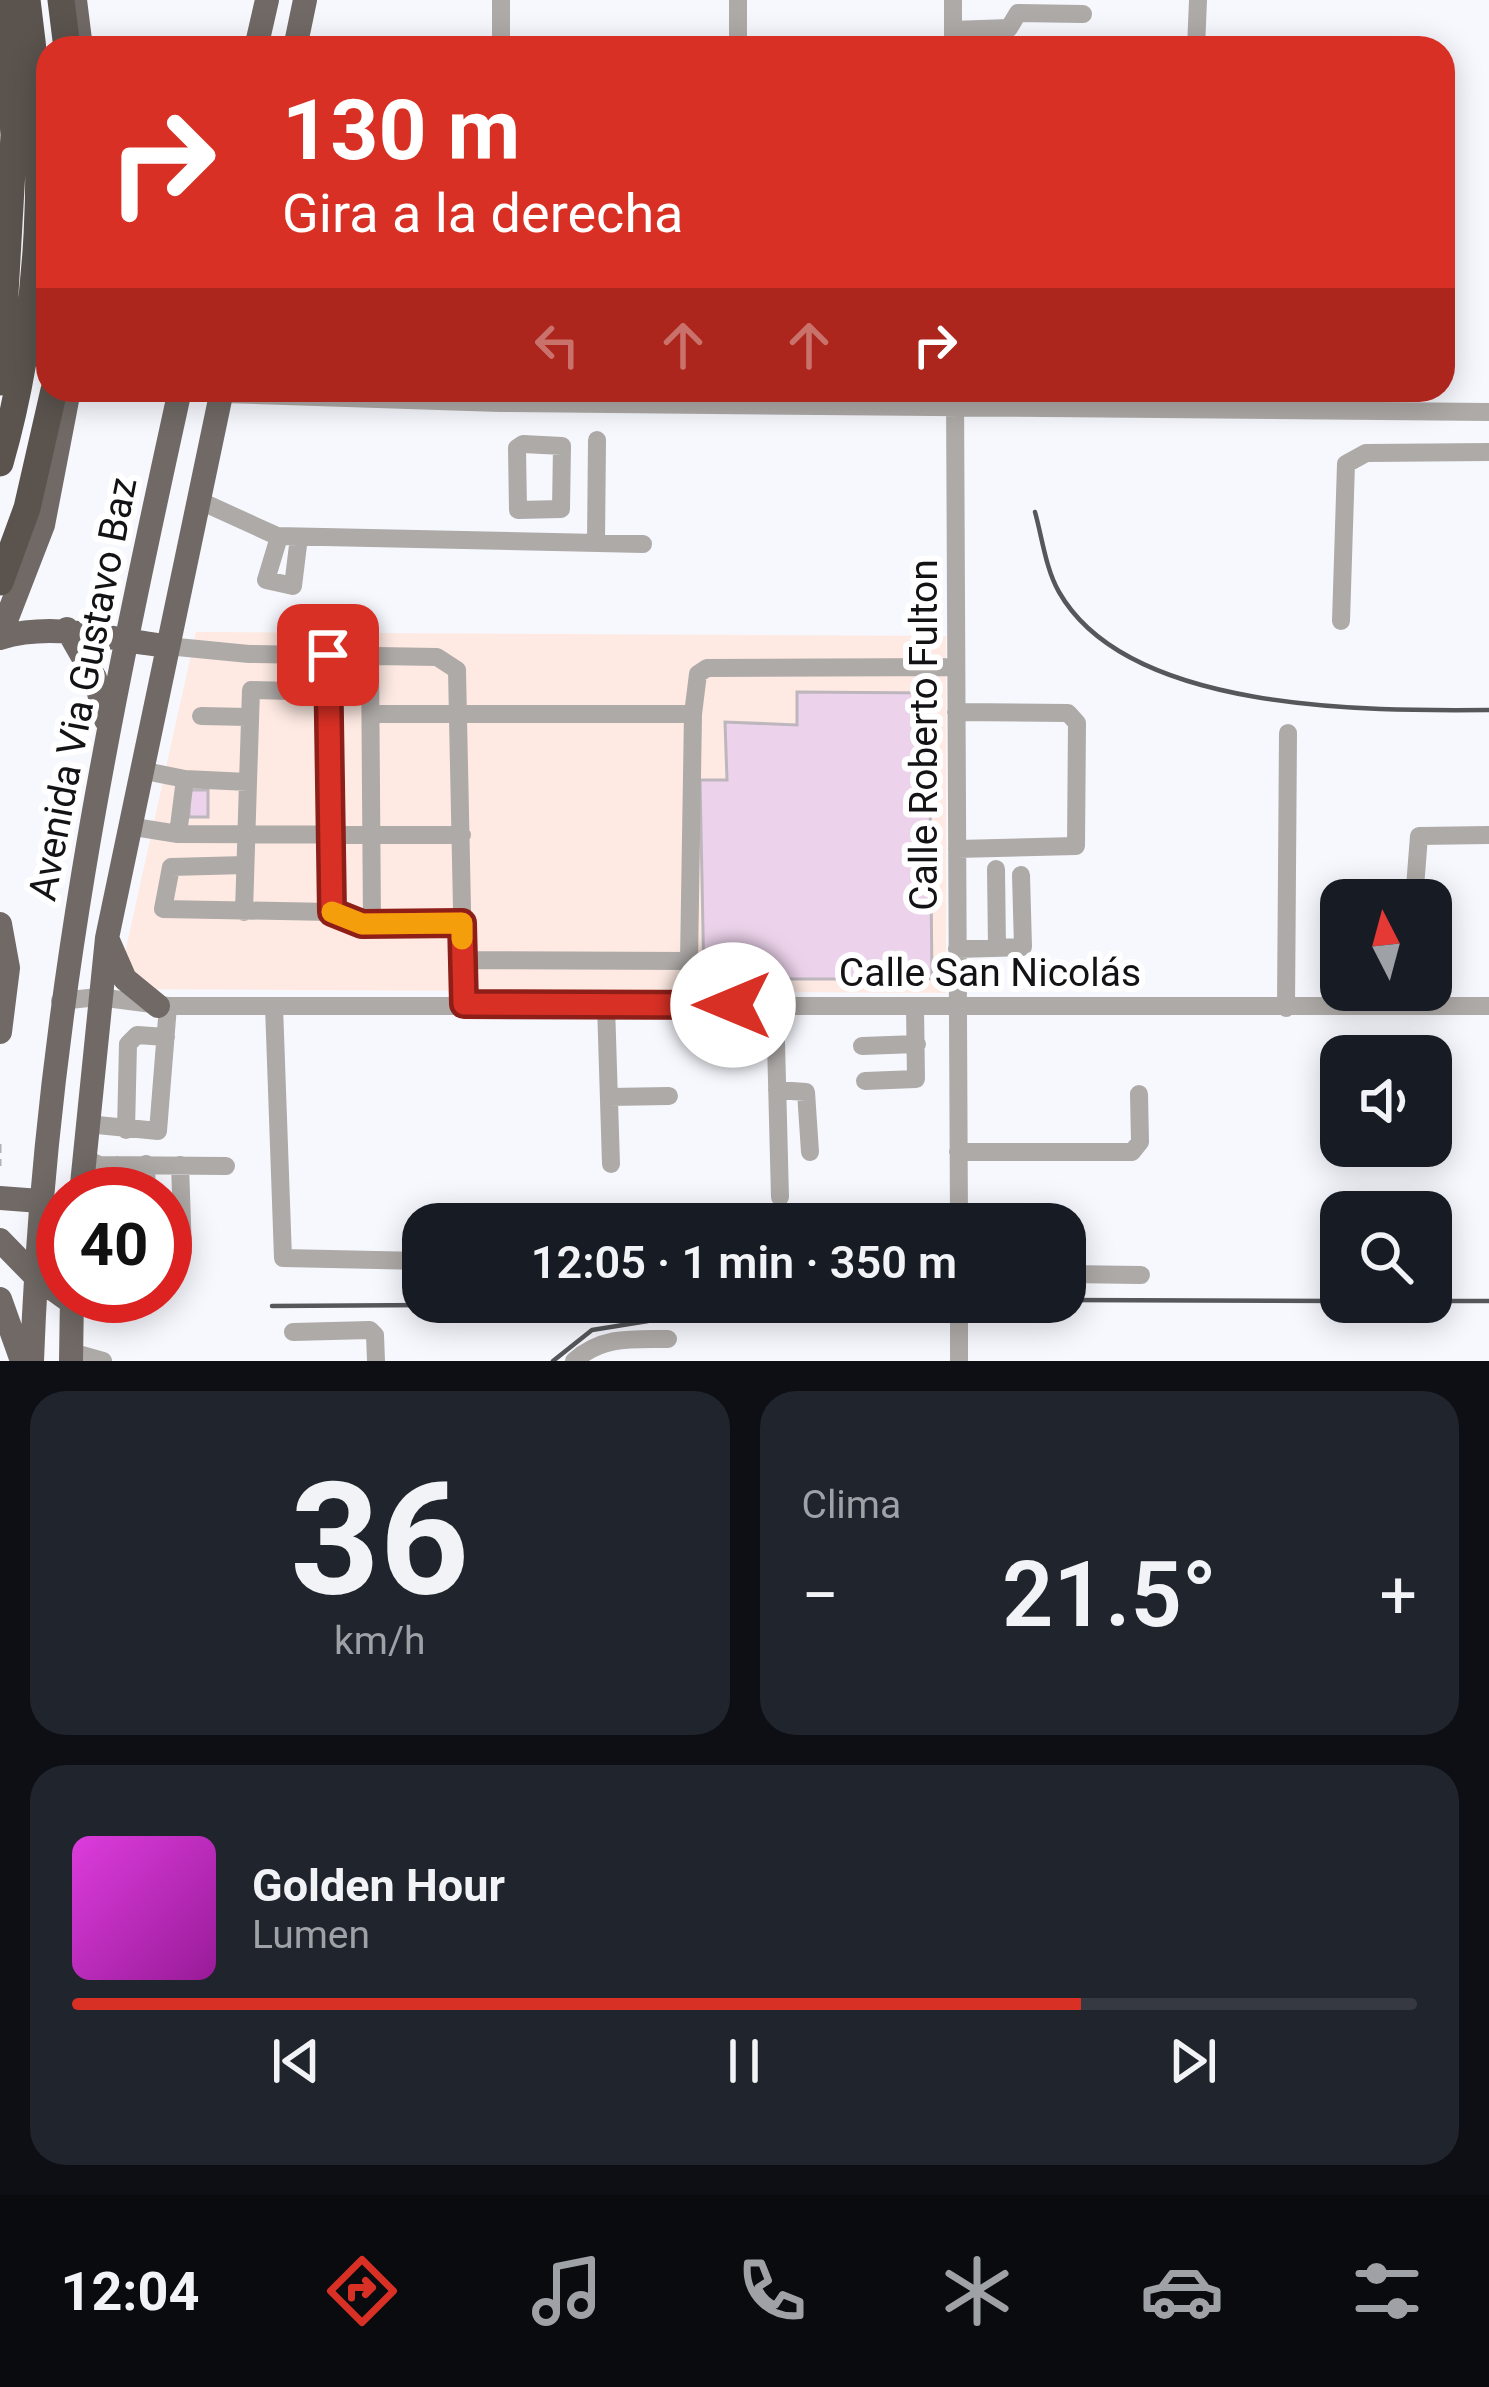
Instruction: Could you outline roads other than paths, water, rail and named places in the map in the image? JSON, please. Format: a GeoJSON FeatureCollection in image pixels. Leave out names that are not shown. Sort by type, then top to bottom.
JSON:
{"type":"FeatureCollection","features":[{"type":"Feature","properties":{"kind":"highway"},"geometry":{"type":"LineString","coordinates":[[0,382],[14,135],[4,0]]}},
{"type":"Feature","properties":{"kind":"highway"},"geometry":{"type":"LineString","coordinates":[[27,0],[36,104]]}},
{"type":"Feature","properties":{"kind":"highway"},"geometry":{"type":"LineString","coordinates":[[61,0],[66,36]]}},
{"type":"Feature","properties":{"kind":"highway"},"geometry":{"type":"LineString","coordinates":[[0,463],[26,337],[36,197]]}},
{"type":"Feature","properties":{"kind":"highway"},"geometry":{"type":"LineString","coordinates":[[0,582],[27,508],[51,402]]}},
{"type":"Feature","properties":{"kind":"main road"},"geometry":{"type":"LineString","coordinates":[[75,0],[79,36]]}},
{"type":"Feature","properties":{"kind":"main road"},"geometry":{"type":"LineString","coordinates":[[259,36],[267,0]]}},
{"type":"Feature","properties":{"kind":"main road"},"geometry":{"type":"LineString","coordinates":[[298,36],[305,0]]}},
{"type":"Feature","properties":{"kind":"main road"},"geometry":{"type":"LineString","coordinates":[[0,637],[43,525],[68,402]]}},
{"type":"Feature","properties":{"kind":"main road","name":"Avenida Via Gustavo Baz"},"geometry":{"type":"LineString","coordinates":[[43,1167],[60,1001],[107,727],[177,402]]}},
{"type":"Feature","properties":{"kind":"main road","name":"Avenida Via Gustavo Baz"},"geometry":{"type":"LineString","coordinates":[[83,1167],[107,938],[220,402]]}},
{"type":"Feature","properties":{"kind":"main road"},"geometry":{"type":"LineString","coordinates":[[0,637],[36,628],[67,629],[167,646]]}},
{"type":"Feature","properties":{"kind":"main road"},"geometry":{"type":"LineString","coordinates":[[67,629],[95,678],[107,727]]}},
{"type":"Feature","properties":{"kind":"main road"},"geometry":{"type":"LineString","coordinates":[[0,924],[8,968],[0,1032]]}},
{"type":"Feature","properties":{"kind":"main road"},"geometry":{"type":"LineString","coordinates":[[107,938],[125,979],[163,1006]]}},
{"type":"Feature","properties":{"kind":"main road"},"geometry":{"type":"LineString","coordinates":[[0,1198],[36,1201]]}},
{"type":"Feature","properties":{"kind":"main road"},"geometry":{"type":"LineString","coordinates":[[0,1240],[35,1276]]}},
{"type":"Feature","properties":{"kind":"main road","name":"Avenida Via Gustavo Baz"},"geometry":{"type":"LineString","coordinates":[[32,1361],[36,1261]]}},
{"type":"Feature","properties":{"kind":"main road"},"geometry":{"type":"LineString","coordinates":[[0,1299],[22,1361]]}},
{"type":"Feature","properties":{"kind":"main road"},"geometry":{"type":"LineString","coordinates":[[71,1323],[71,1357]]}},
{"type":"Feature","properties":{"kind":"street"},"geometry":{"type":"LineString","coordinates":[[501,0],[501,36]]}},
{"type":"Feature","properties":{"kind":"street"},"geometry":{"type":"LineString","coordinates":[[738,0],[738,36]]}},
{"type":"Feature","properties":{"kind":"street"},"geometry":{"type":"LineString","coordinates":[[953,0],[953,36]]}},
{"type":"Feature","properties":{"kind":"street"},"geometry":{"type":"LineString","coordinates":[[1196,36],[1198,0]]}},
{"type":"Feature","properties":{"kind":"street"},"geometry":{"type":"LineString","coordinates":[[969,36],[1010,28],[1018,13],[1083,14]]}},
{"type":"Feature","properties":{"kind":"street","name":"Calle Roberto Fulton"},"geometry":{"type":"LineString","coordinates":[[955,402],[958,1203]]}},
{"type":"Feature","properties":{"kind":"street"},"geometry":{"type":"LineString","coordinates":[[1247,402],[1489,412]]}},
{"type":"Feature","properties":{"kind":"street"},"geometry":{"type":"LineString","coordinates":[[596,542],[597,440]]}},
{"type":"Feature","properties":{"kind":"street"},"geometry":{"type":"LineString","coordinates":[[1341,621],[1346,464],[1366,453],[1489,452]]}},
{"type":"Feature","properties":{"kind":"street"},"geometry":{"type":"LineString","coordinates":[[199,500],[290,537],[644,544]]}},
{"type":"Feature","properties":{"kind":"street"},"geometry":{"type":"LineString","coordinates":[[539,511],[540,542]]}},
{"type":"Feature","properties":{"kind":"street"},"geometry":{"type":"LineString","coordinates":[[167,646],[437,657],[457,670],[462,717],[464,1004]]}},
{"type":"Feature","properties":{"kind":"street"},"geometry":{"type":"LineString","coordinates":[[328,655],[332,912]]}},
{"type":"Feature","properties":{"kind":"street"},"geometry":{"type":"LineString","coordinates":[[370,656],[372,923]]}},
{"type":"Feature","properties":{"kind":"street"},"geometry":{"type":"LineString","coordinates":[[462,960],[689,961],[693,714],[698,674],[707,668],[956,667]]}},
{"type":"Feature","properties":{"kind":"street"},"geometry":{"type":"LineString","coordinates":[[244,912],[248,697],[257,688],[329,692]]}},
{"type":"Feature","properties":{"kind":"street"},"geometry":{"type":"LineString","coordinates":[[956,712],[1068,713],[1075,715],[1077,743],[1076,846],[957,849]]}},
{"type":"Feature","properties":{"kind":"street"},"geometry":{"type":"LineString","coordinates":[[370,713],[462,717],[693,714]]}},
{"type":"Feature","properties":{"kind":"street"},"geometry":{"type":"LineString","coordinates":[[201,716],[248,718]]}},
{"type":"Feature","properties":{"kind":"street"},"geometry":{"type":"LineString","coordinates":[[1286,1008],[1288,734]]}},
{"type":"Feature","properties":{"kind":"street"},"geometry":{"type":"LineString","coordinates":[[140,770],[185,779],[248,782]]}},
{"type":"Feature","properties":{"kind":"street"},"geometry":{"type":"LineString","coordinates":[[178,834],[185,779]]}},
{"type":"Feature","properties":{"kind":"street"},"geometry":{"type":"LineString","coordinates":[[128,826],[178,834],[462,835]]}},
{"type":"Feature","properties":{"kind":"street"},"geometry":{"type":"LineString","coordinates":[[1416,879],[1419,836],[1489,835]]}},
{"type":"Feature","properties":{"kind":"street"},"geometry":{"type":"LineString","coordinates":[[245,865],[171,867],[163,903],[167,910],[332,912],[372,923],[462,923]]}},
{"type":"Feature","properties":{"kind":"street"},"geometry":{"type":"LineString","coordinates":[[996,869],[997,948]]}},
{"type":"Feature","properties":{"kind":"street"},"geometry":{"type":"LineString","coordinates":[[958,949],[1019,949],[1024,943],[1021,875]]}},
{"type":"Feature","properties":{"kind":"street","name":"Calle San Nicolás"},"geometry":{"type":"LineString","coordinates":[[60,1001],[98,997],[163,1006],[1489,1006]]}},
{"type":"Feature","properties":{"kind":"street"},"geometry":{"type":"LineString","coordinates":[[775,1004],[780,1198]]}},
{"type":"Feature","properties":{"kind":"street"},"geometry":{"type":"LineString","coordinates":[[606,1005],[611,1164]]}},
{"type":"Feature","properties":{"kind":"street"},"geometry":{"type":"LineString","coordinates":[[87,1124],[153,1132],[160,1127],[166,1037],[163,1006]]}},
{"type":"Feature","properties":{"kind":"street"},"geometry":{"type":"LineString","coordinates":[[274,1006],[283,1258],[402,1261]]}},
{"type":"Feature","properties":{"kind":"street"},"geometry":{"type":"LineString","coordinates":[[865,1082],[916,1079],[915,1007]]}},
{"type":"Feature","properties":{"kind":"street"},"geometry":{"type":"LineString","coordinates":[[126,1130],[128,1044],[137,1035],[166,1037]]}},
{"type":"Feature","properties":{"kind":"street"},"geometry":{"type":"LineString","coordinates":[[862,1046],[916,1044]]}},
{"type":"Feature","properties":{"kind":"street"},"geometry":{"type":"LineString","coordinates":[[777,1090],[806,1092],[810,1152]]}},
{"type":"Feature","properties":{"kind":"street"},"geometry":{"type":"LineString","coordinates":[[958,1152],[1132,1152],[1140,1142],[1139,1094]]}},
{"type":"Feature","properties":{"kind":"street"},"geometry":{"type":"LineString","coordinates":[[609,1097],[669,1096]]}},
{"type":"Feature","properties":{"kind":"street"},"geometry":{"type":"LineString","coordinates":[[84,1158],[117,1165],[226,1166]]}},
{"type":"Feature","properties":{"kind":"street"},"geometry":{"type":"LineString","coordinates":[[1086,1274],[1141,1275]]}},
{"type":"Feature","properties":{"kind":"street"},"geometry":{"type":"LineString","coordinates":[[959,1323],[959,1361]]}},
{"type":"Feature","properties":{"kind":"street"},"geometry":{"type":"LineString","coordinates":[[293,1332],[370,1330],[375,1335],[376,1361]]}},
{"type":"Feature","properties":{"kind":"street"},"geometry":{"type":"LineString","coordinates":[[574,1361],[603,1342],[668,1340]]}},
{"type":"Feature","properties":{"kind":"street"},"geometry":{"type":"LineString","coordinates":[[71,1357],[103,1361]]}},
{"type":"Feature","properties":{"kind":"railway"},"geometry":{"type":"LineString","coordinates":[[1035,512],[1059,592],[1092,632],[1138,662],[1193,683],[1254,697],[1380,709],[1489,710]]}},
{"type":"Feature","properties":{"kind":"railway"},"geometry":{"type":"LineString","coordinates":[[1086,1300],[1320,1301]]}},
{"type":"Feature","properties":{"kind":"railway"},"geometry":{"type":"LineString","coordinates":[[1452,1301],[1489,1301]]}},
{"type":"Feature","properties":{"kind":"railway"},"geometry":{"type":"LineString","coordinates":[[272,1306],[402,1305]]}},
{"type":"Feature","properties":{"kind":"railway"},"geometry":{"type":"LineString","coordinates":[[553,1361],[592,1330],[636,1323]]}}]}
